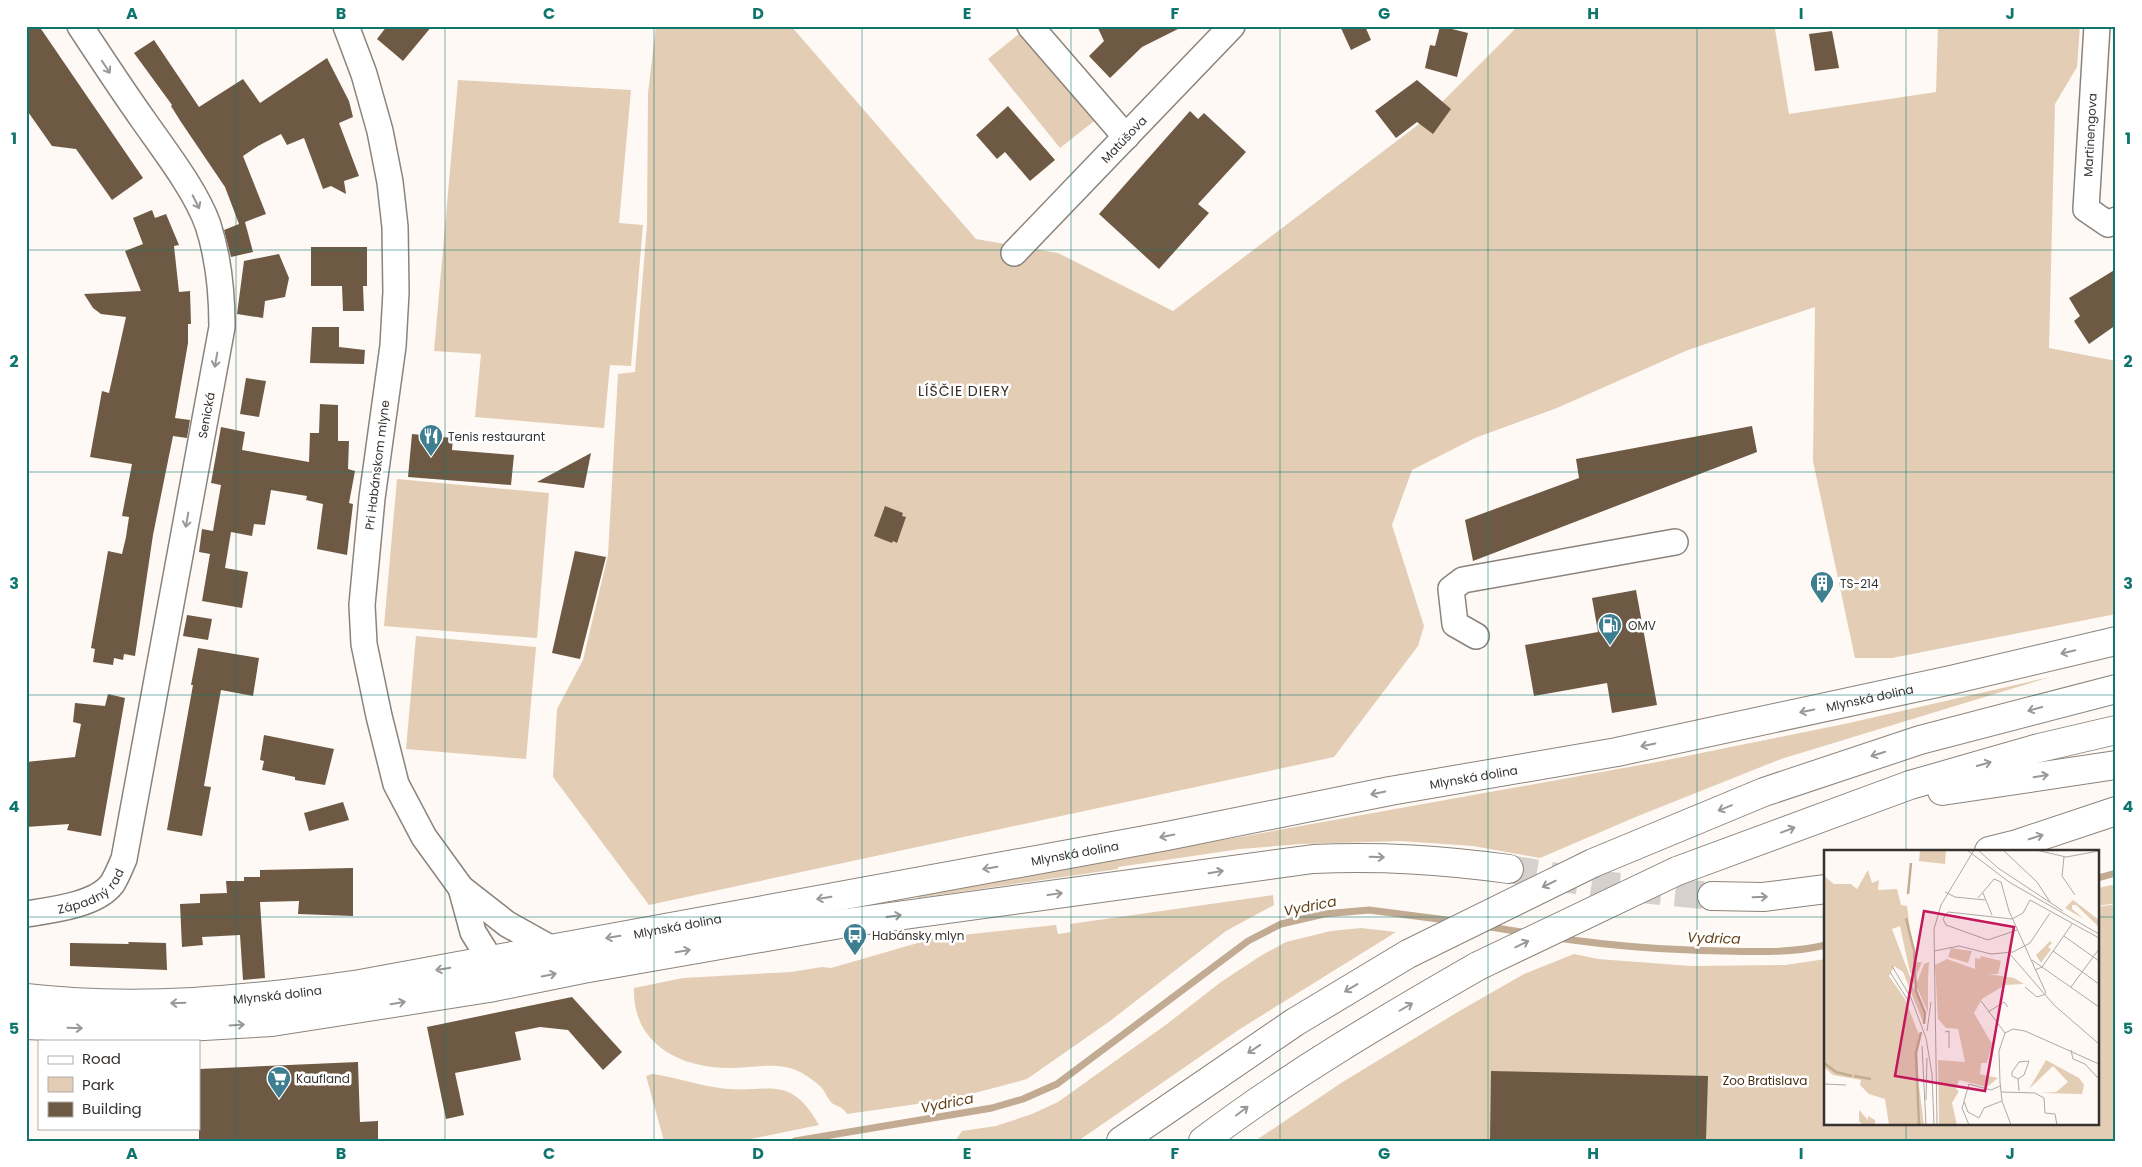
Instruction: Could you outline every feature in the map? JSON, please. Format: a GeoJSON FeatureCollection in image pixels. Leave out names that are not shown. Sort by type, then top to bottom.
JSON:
{"type":"FeatureCollection","features":[{"type":"Feature","properties":{"kind":"main road","name":"Mlynská dolina"},"geometry":{"type":"LineString","coordinates":[[26,998],[142,1003],[203,1002],[265,997],[360,984],[1167,836],[1390,791],[1617,752],[1951,680],[2116,641]]}},
{"type":"Feature","properties":{"kind":"main road"},"geometry":{"type":"LineString","coordinates":[[1121,1141],[1295,1022],[1408,954],[1593,863],[1764,792],[1920,740],[2116,688]]}},
{"type":"Feature","properties":{"kind":"main road"},"geometry":{"type":"LineString","coordinates":[[1203,1141],[1248,1107],[1364,1032],[1478,966],[1677,871],[1910,786],[2039,748],[2116,730]]}},
{"type":"Feature","properties":{"kind":"main road"},"geometry":{"type":"LineString","coordinates":[[1854,805],[2116,765]]}},
{"type":"Feature","properties":{"kind":"main road"},"geometry":{"type":"LineString","coordinates":[[1993,850],[2017,844],[2116,811]]}},
{"type":"Feature","properties":{"kind":"main road","name":"Mlynská dolina"},"geometry":{"type":"LineString","coordinates":[[26,1025],[135,1030],[272,1022],[516,983],[583,968],[846,922],[1313,859],[1366,857],[1437,860],[1509,869]]}},
{"type":"Feature","properties":{"kind":"main road"},"geometry":{"type":"LineString","coordinates":[[1712,896],[1763,897],[1824,888]]}},
{"type":"Feature","properties":{"kind":"main road"},"geometry":{"type":"LineString","coordinates":[[550,948],[583,968]]}},
{"type":"Feature","properties":{"kind":"main road"},"geometry":{"type":"LineString","coordinates":[[491,961],[516,983]]}},
{"type":"Feature","properties":{"kind":"street","name":"Senická"},"geometry":{"type":"LineString","coordinates":[[80,26],[108,71],[184,178],[207,224],[218,265],[222,298],[222,327],[129,838]]}},
{"type":"Feature","properties":{"kind":"street","name":"Pri Habánskom mlyne"},"geometry":{"type":"LineString","coordinates":[[346,26],[364,74],[380,131],[390,182],[395,227],[396,292],[393,346],[372,498],[362,605],[364,644],[381,724],[396,784],[424,837],[461,888],[508,924],[550,948]]}},
{"type":"Feature","properties":{"kind":"street"},"geometry":{"type":"LineString","coordinates":[[1030,26],[1126,137]]}},
{"type":"Feature","properties":{"kind":"street","name":"Matúšova"},"geometry":{"type":"LineString","coordinates":[[1014,253],[1232,26]]}},
{"type":"Feature","properties":{"kind":"street","name":"Martinengova"},"geometry":{"type":"LineString","coordinates":[[2097,26],[2086,209],[2108,224],[2116,220]]}},
{"type":"Feature","properties":{"kind":"street"},"geometry":{"type":"LineString","coordinates":[[1476,636],[1455,624],[1451,590],[1463,580],[1675,542]]}},
{"type":"Feature","properties":{"kind":"street","name":"Západný rad"},"geometry":{"type":"LineString","coordinates":[[26,914],[56,910],[101,894],[118,875],[129,838]]}},
{"type":"Feature","properties":{"kind":"street","name":"Pri Habánskom mlyne"},"geometry":{"type":"LineString","coordinates":[[461,888],[473,932],[491,961]]}},
{"type":"Feature","properties":{"kind":"green space"},"geometry":{"type":"Polygon","coordinates":[[[656,26],[791,26],[976,239],[1058,253],[1173,311],[1423,121],[1518,26],[1738,26],[1775,29],[1789,114],[1936,92],[1938,26],[2080,26],[2077,67],[2055,104],[2049,348],[2116,361],[2116,614],[1892,658],[1855,658],[1813,461],[1815,307],[1688,350],[1557,408],[1475,438],[1412,470],[1392,525],[1424,626],[1418,646],[1334,757],[649,905],[553,777],[557,709],[583,660],[608,555],[618,374],[635,372],[647,224],[648,93],[656,26]]]}},
{"type":"Feature","properties":{"kind":"green space"},"geometry":{"type":"Polygon","coordinates":[[[1025,29],[1098,118],[1060,148],[988,59],[1025,29]]]}},
{"type":"Feature","properties":{"kind":"green space"},"geometry":{"type":"Polygon","coordinates":[[[458,80],[631,90],[619,223],[643,225],[631,366],[610,365],[604,428],[475,417],[481,354],[434,351],[458,80]]]}},
{"type":"Feature","properties":{"kind":"green space"},"geometry":{"type":"Polygon","coordinates":[[[397,479],[549,493],[537,638],[384,626],[397,479]]]}},
{"type":"Feature","properties":{"kind":"green space"},"geometry":{"type":"Polygon","coordinates":[[[416,636],[536,647],[526,759],[406,749],[416,636]]]}},
{"type":"Feature","properties":{"kind":"green space"},"geometry":{"type":"Polygon","coordinates":[[[2050,677],[1781,759],[1638,816],[1540,858],[1473,846],[1401,841],[1301,844],[1240,849],[918,898],[917,895],[1657,762],[1849,723],[2050,677]]]}},
{"type":"Feature","properties":{"kind":"green space"},"geometry":{"type":"Polygon","coordinates":[[[2116,884],[2116,903],[2100,906],[2100,888],[2116,884]]]}},
{"type":"Feature","properties":{"kind":"green space"},"geometry":{"type":"Polygon","coordinates":[[[1273,895],[1274,905],[1226,931],[1110,1021],[1027,1079],[952,1099],[847,1114],[843,1109],[830,1101],[819,1085],[794,1069],[775,1066],[710,1067],[676,1057],[662,1049],[650,1037],[641,1024],[635,1007],[634,988],[683,978],[791,972],[822,967],[831,968],[935,938],[1056,925],[1058,934],[1071,932],[1070,924],[1273,895]]]}},
{"type":"Feature","properties":{"kind":"green space","name":"Zoo Bratislava"},"geometry":{"type":"Polygon","coordinates":[[[2116,904],[2116,1141],[1255,1141],[1341,1083],[1456,1013],[1524,974],[1574,954],[1598,959],[1691,966],[1785,965],[1824,959],[1824,1124],[2100,1124],[2100,907],[2116,904]]]}},
{"type":"Feature","properties":{"kind":"green space"},"geometry":{"type":"Polygon","coordinates":[[[1361,928],[1396,932],[1240,1029],[1078,1141],[955,1141],[962,1131],[996,1126],[1032,1114],[1058,1102],[1167,1024],[1221,982],[1262,955],[1286,942],[1331,931],[1361,928]]]}},
{"type":"Feature","properties":{"kind":"green space"},"geometry":{"type":"Polygon","coordinates":[[[652,1074],[720,1088],[776,1089],[787,1091],[797,1097],[808,1108],[819,1125],[741,1141],[664,1141],[646,1076],[652,1074]]]}},
{"type":"Feature","properties":{"kind":"building"},"geometry":{"type":"Polygon","coordinates":[[[26,26],[39,26],[143,178],[112,200],[76,149],[52,146],[26,109],[26,26]]]}},
{"type":"Feature","properties":{"kind":"building"},"geometry":{"type":"Polygon","coordinates":[[[387,26],[432,26],[403,61],[377,39],[387,26]]]}},
{"type":"Feature","properties":{"kind":"building"},"geometry":{"type":"Polygon","coordinates":[[[1097,26],[1184,26],[1142,47],[1110,78],[1089,56],[1104,41],[1097,26]]]}},
{"type":"Feature","properties":{"kind":"building"},"geometry":{"type":"Polygon","coordinates":[[[1340,26],[1365,26],[1371,40],[1351,50],[1340,26]]]}},
{"type":"Feature","properties":{"kind":"building"},"geometry":{"type":"Polygon","coordinates":[[[1440,26],[1468,33],[1457,77],[1425,68],[1430,45],[1435,46],[1440,26]]]}},
{"type":"Feature","properties":{"kind":"building"},"geometry":{"type":"Polygon","coordinates":[[[1832,31],[1839,68],[1815,71],[1809,34],[1832,31]]]}},
{"type":"Feature","properties":{"kind":"building"},"geometry":{"type":"Polygon","coordinates":[[[154,40],[199,107],[243,79],[260,103],[327,58],[349,101],[353,117],[339,123],[359,176],[344,181],[346,194],[331,186],[323,189],[304,138],[287,145],[281,134],[258,146],[243,156],[266,214],[245,222],[253,252],[231,257],[224,230],[239,224],[225,187],[181,122],[172,105],[134,53],[154,40]]]}},
{"type":"Feature","properties":{"kind":"building"},"geometry":{"type":"Polygon","coordinates":[[[1417,80],[1451,109],[1433,134],[1417,122],[1396,138],[1375,111],[1417,80]]]}},
{"type":"Feature","properties":{"kind":"building"},"geometry":{"type":"Polygon","coordinates":[[[1008,106],[1055,160],[1030,181],[1005,152],[997,159],[976,135],[1008,106]]]}},
{"type":"Feature","properties":{"kind":"building"},"geometry":{"type":"Polygon","coordinates":[[[1190,111],[1198,119],[1204,113],[1246,152],[1198,204],[1209,213],[1159,269],[1099,214],[1190,111]]]}},
{"type":"Feature","properties":{"kind":"building"},"geometry":{"type":"Polygon","coordinates":[[[152,210],[155,218],[166,214],[179,245],[174,246],[179,292],[190,291],[191,324],[188,324],[188,343],[175,418],[190,420],[187,438],[173,436],[153,535],[135,656],[124,654],[123,660],[114,658],[113,665],[93,662],[95,649],[91,648],[108,551],[122,554],[126,537],[129,517],[122,516],[132,464],[90,457],[102,391],[109,393],[126,317],[101,314],[93,308],[84,294],[141,291],[125,251],[143,244],[133,218],[152,210]]]}},
{"type":"Feature","properties":{"kind":"building"},"geometry":{"type":"Polygon","coordinates":[[[311,247],[367,247],[367,286],[363,286],[364,311],[343,311],[342,286],[311,286],[311,247]]]}},
{"type":"Feature","properties":{"kind":"building"},"geometry":{"type":"Polygon","coordinates":[[[279,254],[289,278],[285,297],[265,301],[263,318],[237,314],[244,261],[279,254]]]}},
{"type":"Feature","properties":{"kind":"building"},"geometry":{"type":"Polygon","coordinates":[[[2116,269],[2116,325],[2089,344],[2074,321],[2080,316],[2069,298],[2116,269]]]}},
{"type":"Feature","properties":{"kind":"building"},"geometry":{"type":"Polygon","coordinates":[[[312,327],[339,327],[339,347],[365,350],[364,364],[310,363],[312,327]]]}},
{"type":"Feature","properties":{"kind":"building"},"geometry":{"type":"Polygon","coordinates":[[[246,378],[266,381],[259,417],[240,414],[246,378]]]}},
{"type":"Feature","properties":{"kind":"building"},"geometry":{"type":"Polygon","coordinates":[[[320,404],[338,405],[338,441],[349,441],[348,469],[355,471],[349,503],[353,504],[347,555],[317,549],[323,504],[306,500],[307,496],[271,490],[265,525],[254,524],[252,536],[231,532],[225,568],[248,572],[242,608],[202,601],[210,554],[199,552],[202,529],[213,531],[221,485],[211,483],[221,427],[245,432],[242,450],[309,462],[310,433],[319,433],[320,404]]]}},
{"type":"Feature","properties":{"kind":"building"},"geometry":{"type":"Polygon","coordinates":[[[1752,426],[1757,452],[1473,561],[1465,520],[1579,478],[1576,459],[1752,426]]]}},
{"type":"Feature","properties":{"kind":"building"},"geometry":{"type":"Polygon","coordinates":[[[412,434],[453,438],[452,450],[514,455],[511,485],[408,477],[412,434]]]}},
{"type":"Feature","properties":{"kind":"building"},"geometry":{"type":"Polygon","coordinates":[[[591,453],[584,488],[537,482],[591,453]]]}},
{"type":"Feature","properties":{"kind":"building"},"geometry":{"type":"Polygon","coordinates":[[[885,506],[903,513],[902,516],[906,517],[897,543],[874,536],[885,506]]]}},
{"type":"Feature","properties":{"kind":"building"},"geometry":{"type":"Polygon","coordinates":[[[575,551],[606,557],[580,659],[552,653],[575,551]]]}},
{"type":"Feature","properties":{"kind":"building"},"geometry":{"type":"Polygon","coordinates":[[[1636,590],[1657,705],[1612,713],[1607,683],[1534,696],[1525,645],[1598,632],[1592,598],[1636,590]]]}},
{"type":"Feature","properties":{"kind":"building"},"geometry":{"type":"Polygon","coordinates":[[[187,615],[212,619],[208,640],[183,636],[187,615]]]}},
{"type":"Feature","properties":{"kind":"building"},"geometry":{"type":"Polygon","coordinates":[[[198,648],[259,658],[253,696],[221,690],[204,786],[211,787],[202,836],[167,830],[198,648]]]}},
{"type":"Feature","properties":{"kind":"building"},"geometry":{"type":"Polygon","coordinates":[[[108,694],[125,698],[101,836],[67,830],[69,824],[26,827],[26,762],[75,757],[81,724],[73,722],[75,703],[105,706],[108,694]]]}},
{"type":"Feature","properties":{"kind":"building"},"geometry":{"type":"Polygon","coordinates":[[[264,735],[334,749],[325,785],[295,780],[295,777],[262,770],[264,761],[260,760],[264,735]]]}},
{"type":"Feature","properties":{"kind":"building"},"geometry":{"type":"Polygon","coordinates":[[[343,802],[349,820],[309,831],[304,813],[343,802]]]}},
{"type":"Feature","properties":{"kind":"building"},"geometry":{"type":"Polygon","coordinates":[[[353,868],[353,916],[298,914],[299,901],[260,902],[265,978],[243,980],[240,935],[202,937],[203,945],[182,947],[180,904],[200,903],[200,894],[227,893],[226,881],[244,881],[244,877],[260,877],[260,870],[353,868]]]}},
{"type":"Feature","properties":{"kind":"building"},"geometry":{"type":"Polygon","coordinates":[[[128,942],[166,943],[167,970],[70,966],[70,943],[129,944],[128,942]]]}},
{"type":"Feature","properties":{"kind":"building"},"geometry":{"type":"Polygon","coordinates":[[[572,997],[622,1052],[603,1070],[568,1030],[540,1027],[515,1032],[521,1060],[455,1073],[464,1115],[446,1119],[427,1027],[572,997]]]}},
{"type":"Feature","properties":{"kind":"building","name":"Kaufland"},"geometry":{"type":"Polygon","coordinates":[[[358,1062],[360,1122],[378,1121],[378,1141],[199,1141],[200,1069],[358,1062]]]}},
{"type":"Feature","properties":{"kind":"building"},"geometry":{"type":"Polygon","coordinates":[[[1491,1071],[1708,1076],[1706,1141],[1490,1141],[1491,1071]]]}},
{"type":"Feature","properties":{"kind":"waterway","name":"Vydrica"},"geometry":{"type":"LineString","coordinates":[[2100,877],[2116,873]]}},
{"type":"Feature","properties":{"kind":"waterway","name":"Vydrica"},"geometry":{"type":"LineString","coordinates":[[795,1141],[992,1108],[1023,1099],[1057,1084],[1248,941],[1281,924],[1324,914],[1369,910],[1454,921]]}},
{"type":"Feature","properties":{"kind":"waterway","name":"Vydrica"},"geometry":{"type":"LineString","coordinates":[[1484,926],[1528,933]]}},
{"type":"Feature","properties":{"kind":"waterway","name":"Vydrica"},"geometry":{"type":"LineString","coordinates":[[1558,938],[1682,950],[1762,952],[1787,951],[1824,945]]}},
{"type":"Feature","properties":{"kind":"tunnel"},"geometry":{"type":"LineString","coordinates":[[1509,869],[1611,886],[1712,896]]}},
{"type":"Feature","properties":{"kind":"place","name":"Tenis restaurant"},"geometry":{"type":"Point","coordinates":[431,457]}},
{"type":"Feature","properties":{"kind":"place","name":"TS-214"},"geometry":{"type":"Point","coordinates":[1822,604]}},
{"type":"Feature","properties":{"kind":"place","name":"OMV"},"geometry":{"type":"Point","coordinates":[1610,646]}},
{"type":"Feature","properties":{"kind":"place","name":"Habánsky mlyn"},"geometry":{"type":"Point","coordinates":[855,956]}},
{"type":"Feature","properties":{"kind":"place","name":"Kaufland"},"geometry":{"type":"Point","coordinates":[279,1099]}},
{"type":"Feature","properties":{"kind":"district","name":"LÍŠČIE DIERY"},"geometry":{"type":"Point","coordinates":[964,391]}}]}
